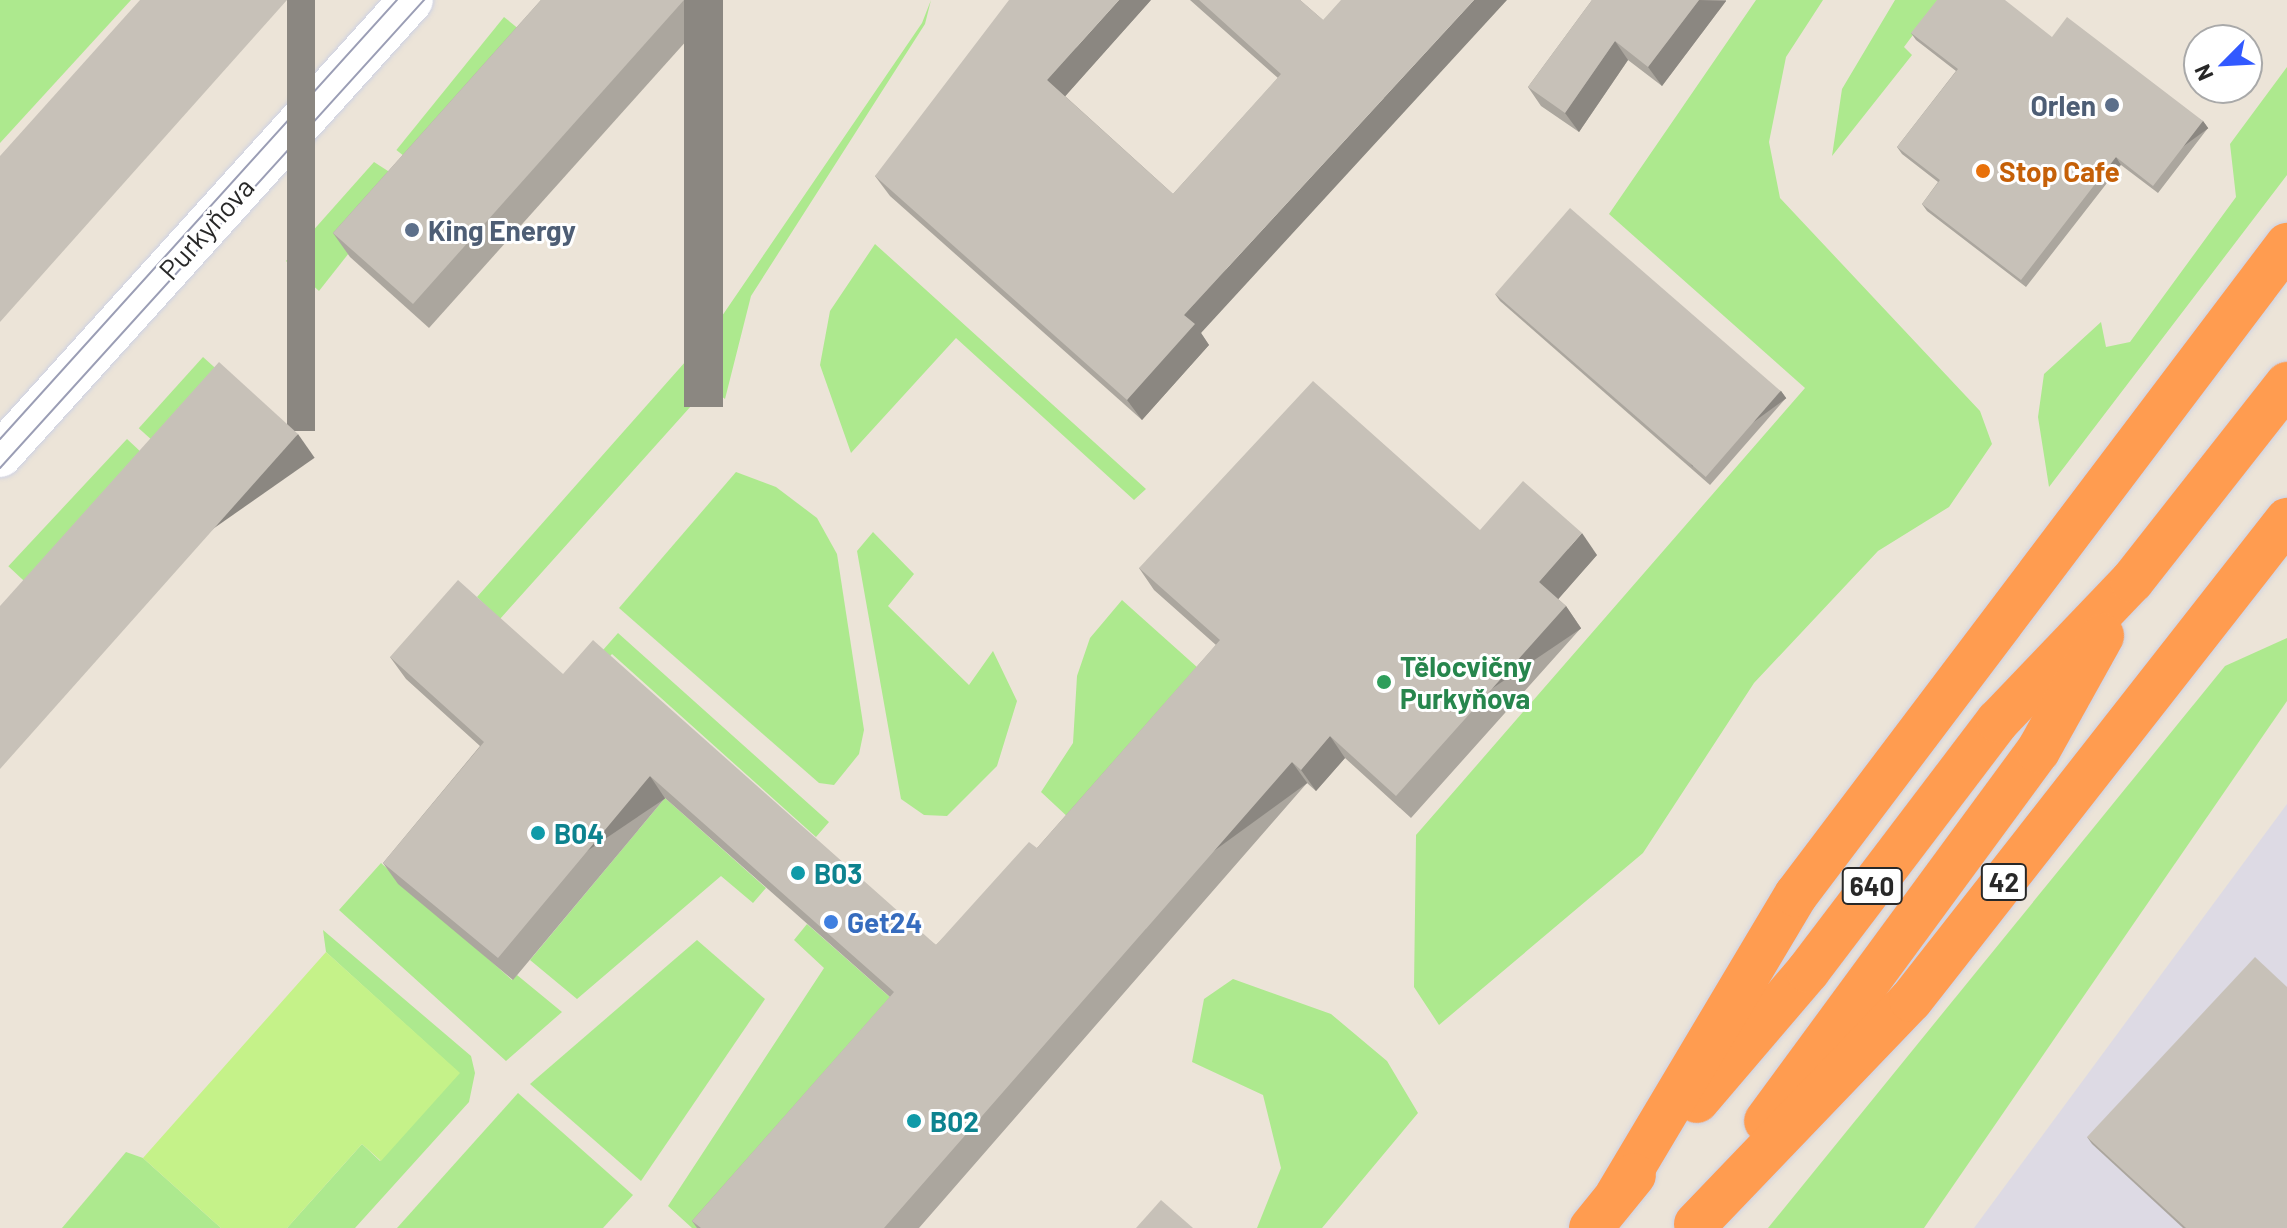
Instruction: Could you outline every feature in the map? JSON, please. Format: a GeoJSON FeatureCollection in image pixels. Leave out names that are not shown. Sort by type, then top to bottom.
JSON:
{"type":"FeatureCollection","features":[{"type":"Feature","properties":{"kind":"highway"},"geometry":{"type":"LineString","coordinates":[[1604,1212],[1796,895],[2287,245]]}},
{"type":"Feature","properties":{"kind":"highway","name":"640"},"geometry":{"type":"LineString","coordinates":[[1604,1212],[1808,971],[1998,721],[2132,581],[2287,384]]}},
{"type":"Feature","properties":{"kind":"highway","name":"42"},"geometry":{"type":"LineString","coordinates":[[1694,1226],[1911,1000],[2287,520]]}},
{"type":"Feature","properties":{"kind":"highway","name":"640"},"geometry":{"type":"LineString","coordinates":[[1694,1226],[1847,1001],[2038,751],[2132,581]]}},
{"type":"Feature","properties":{"kind":"street","name":"Purkyňova"},"geometry":{"type":"LineString","coordinates":[[0,455],[411,0]]}},
{"type":"Feature","properties":{"kind":"shaded area"},"geometry":{"type":"Polygon","coordinates":[[[2287,804],[2287,1228],[1974,1228],[2287,804]]]}},
{"type":"Feature","properties":{"kind":"green space"},"geometry":{"type":"Polygon","coordinates":[[[0,0],[131,0],[0,143],[0,0]]]}},
{"type":"Feature","properties":{"kind":"green space"},"geometry":{"type":"Polygon","coordinates":[[[931,0],[925,24],[751,296],[725,399],[709,386],[500,619],[477,597],[709,335],[922,23],[931,0]]]}},
{"type":"Feature","properties":{"kind":"green space"},"geometry":{"type":"Polygon","coordinates":[[[1756,0],[1823,0],[1786,57],[1769,142],[1780,198],[1980,411],[1992,444],[1949,507],[1878,551],[1754,683],[1643,853],[1439,1025],[1414,987],[1416,835],[1805,388],[1609,214],[1756,0]]]}},
{"type":"Feature","properties":{"kind":"green space"},"geometry":{"type":"Polygon","coordinates":[[[1895,0],[1939,0],[1904,47],[1912,55],[1832,156],[1842,89],[1895,0]]]}},
{"type":"Feature","properties":{"kind":"green space"},"geometry":{"type":"Polygon","coordinates":[[[504,17],[532,40],[424,173],[396,150],[504,17]]]}},
{"type":"Feature","properties":{"kind":"green space"},"geometry":{"type":"Polygon","coordinates":[[[2287,67],[2287,175],[2049,487],[2038,417],[2044,374],[2101,322],[2106,347],[2130,342],[2236,197],[2230,144],[2260,104],[2263,104],[2263,99],[2287,67]]]}},
{"type":"Feature","properties":{"kind":"green space"},"geometry":{"type":"Polygon","coordinates":[[[374,162],[405,182],[319,291],[286,261],[374,162]]]}},
{"type":"Feature","properties":{"kind":"green space"},"geometry":{"type":"Polygon","coordinates":[[[875,244],[1146,489],[1134,500],[956,338],[851,453],[820,365],[830,311],[875,244]]]}},
{"type":"Feature","properties":{"kind":"green space"},"geometry":{"type":"Polygon","coordinates":[[[203,357],[235,386],[171,457],[139,428],[203,357]]]}},
{"type":"Feature","properties":{"kind":"green space"},"geometry":{"type":"Polygon","coordinates":[[[127,439],[160,470],[41,597],[8,566],[127,439]]]}},
{"type":"Feature","properties":{"kind":"green space"},"geometry":{"type":"Polygon","coordinates":[[[736,472],[776,487],[817,518],[837,554],[864,730],[859,754],[834,785],[819,783],[619,608],[736,472]]]}},
{"type":"Feature","properties":{"kind":"green space"},"geometry":{"type":"Polygon","coordinates":[[[873,532],[914,574],[888,606],[969,685],[993,651],[1017,701],[997,766],[947,816],[924,815],[901,799],[857,551],[873,532]]]}},
{"type":"Feature","properties":{"kind":"green space"},"geometry":{"type":"Polygon","coordinates":[[[1122,600],[1226,693],[1085,833],[1041,792],[1073,743],[1077,676],[1090,638],[1122,600]]]}},
{"type":"Feature","properties":{"kind":"green space"},"geometry":{"type":"Polygon","coordinates":[[[618,633],[829,822],[816,837],[612,654],[579,690],[573,684],[618,633]]]}},
{"type":"Feature","properties":{"kind":"green space"},"geometry":{"type":"Polygon","coordinates":[[[2287,638],[2287,701],[1924,1228],[1768,1228],[2225,666],[2287,638]]]}},
{"type":"Feature","properties":{"kind":"green space"},"geometry":{"type":"Polygon","coordinates":[[[665,798],[766,888],[753,903],[721,876],[577,999],[530,960],[665,798]]]}},
{"type":"Feature","properties":{"kind":"green space"},"geometry":{"type":"Polygon","coordinates":[[[381,863],[512,980],[517,975],[562,1012],[506,1061],[339,910],[381,863]]]}},
{"type":"Feature","properties":{"kind":"green space"},"geometry":{"type":"Polygon","coordinates":[[[807,924],[909,1014],[720,1228],[692,1228],[668,1206],[824,968],[794,940],[807,924]]]}},
{"type":"Feature","properties":{"kind":"green space"},"geometry":{"type":"Polygon","coordinates":[[[323,930],[471,1056],[475,1073],[469,1102],[355,1228],[287,1228],[362,1144],[380,1161],[459,1073],[326,952],[323,930]]]}},
{"type":"Feature","properties":{"kind":"green space"},"geometry":{"type":"Polygon","coordinates":[[[697,940],[765,999],[641,1181],[530,1084],[697,940]]]}},
{"type":"Feature","properties":{"kind":"green space"},"geometry":{"type":"Polygon","coordinates":[[[326,952],[460,1073],[381,1161],[362,1144],[287,1228],[221,1228],[143,1158],[326,952]]]}},
{"type":"Feature","properties":{"kind":"green space"},"geometry":{"type":"Polygon","coordinates":[[[1233,979],[1331,1014],[1387,1061],[1418,1113],[1322,1228],[1257,1228],[1281,1168],[1263,1095],[1192,1062],[1204,999],[1233,979]]]}},
{"type":"Feature","properties":{"kind":"green space"},"geometry":{"type":"Polygon","coordinates":[[[518,1093],[633,1195],[603,1228],[397,1228],[518,1093]]]}},
{"type":"Feature","properties":{"kind":"green space"},"geometry":{"type":"Polygon","coordinates":[[[126,1152],[143,1158],[221,1228],[62,1228],[126,1152]]]}},
{"type":"Feature","properties":{"kind":"building"},"geometry":{"type":"Polygon","coordinates":[[[140,0],[287,0],[0,322],[0,156],[140,0]]]}},
{"type":"Feature","properties":{"kind":"building"},"geometry":{"type":"Polygon","coordinates":[[[541,0],[684,0],[413,304],[333,233],[541,0]]]}},
{"type":"Feature","properties":{"kind":"building"},"geometry":{"type":"Polygon","coordinates":[[[1009,0],[1119,0],[1047,80],[1173,194],[1281,74],[1199,0],[1300,0],[1323,20],[1341,0],[1474,0],[1184,315],[1195,324],[1127,400],[875,176],[1009,0]]]}},
{"type":"Feature","properties":{"kind":"building"},"geometry":{"type":"Polygon","coordinates":[[[1592,0],[1699,0],[1648,67],[1615,41],[1565,113],[1528,87],[1592,0]]]}},
{"type":"Feature","properties":{"kind":"building"},"geometry":{"type":"Polygon","coordinates":[[[1937,0],[2005,0],[2052,37],[2067,17],[2203,121],[2153,186],[2116,157],[2021,280],[1922,204],[1940,180],[1897,147],[1958,69],[1911,33],[1937,0]]]}},
{"type":"Feature","properties":{"kind":"building"},"geometry":{"type":"Polygon","coordinates":[[[1570,208],[1781,391],[1706,477],[1495,294],[1570,208]]]}},
{"type":"Feature","properties":{"kind":"building"},"geometry":{"type":"Polygon","coordinates":[[[219,362],[298,434],[0,769],[0,606],[219,362]]]}},
{"type":"Feature","properties":{"kind":"building"},"geometry":{"type":"Polygon","coordinates":[[[1313,381],[1480,530],[1523,481],[1582,533],[1539,582],[1566,606],[1396,796],[1330,736],[1301,770],[1292,762],[884,1228],[701,1228],[692,1221],[894,992],[650,776],[498,958],[383,863],[484,742],[390,657],[458,580],[563,674],[593,640],[936,945],[1029,842],[1037,848],[1220,640],[1139,568],[1313,381]]]}},
{"type":"Feature","properties":{"kind":"building"},"geometry":{"type":"Polygon","coordinates":[[[2255,957],[2287,987],[2287,1228],[2186,1228],[2087,1137],[2255,957]]]}},
{"type":"Feature","properties":{"kind":"building"},"geometry":{"type":"Polygon","coordinates":[[[1161,1200],[1193,1228],[1136,1228],[1161,1200]]]}},
{"type":"Feature","properties":{"kind":"tram line"},"geometry":{"type":"LineString","coordinates":[[0,439],[397,0]]}},
{"type":"Feature","properties":{"kind":"tram line"},"geometry":{"type":"LineString","coordinates":[[0,468],[424,0]]}},
{"type":"Feature","properties":{"kind":"place","name":"Orlen"},"geometry":{"type":"Point","coordinates":[2112,105]}},
{"type":"Feature","properties":{"kind":"place","name":"Stop Cafe"},"geometry":{"type":"Point","coordinates":[1983,171]}},
{"type":"Feature","properties":{"kind":"place","name":"King Energy"},"geometry":{"type":"Point","coordinates":[412,230]}},
{"type":"Feature","properties":{"kind":"place","name":"Tělocvičny Purkyňova"},"geometry":{"type":"Point","coordinates":[1384,682]}},
{"type":"Feature","properties":{"kind":"place","name":"B04"},"geometry":{"type":"Point","coordinates":[538,833]}},
{"type":"Feature","properties":{"kind":"place","name":"B03"},"geometry":{"type":"Point","coordinates":[798,873]}},
{"type":"Feature","properties":{"kind":"place","name":"Get24"},"geometry":{"type":"Point","coordinates":[831,922]}},
{"type":"Feature","properties":{"kind":"place","name":"B02"},"geometry":{"type":"Point","coordinates":[914,1121]}}]}
